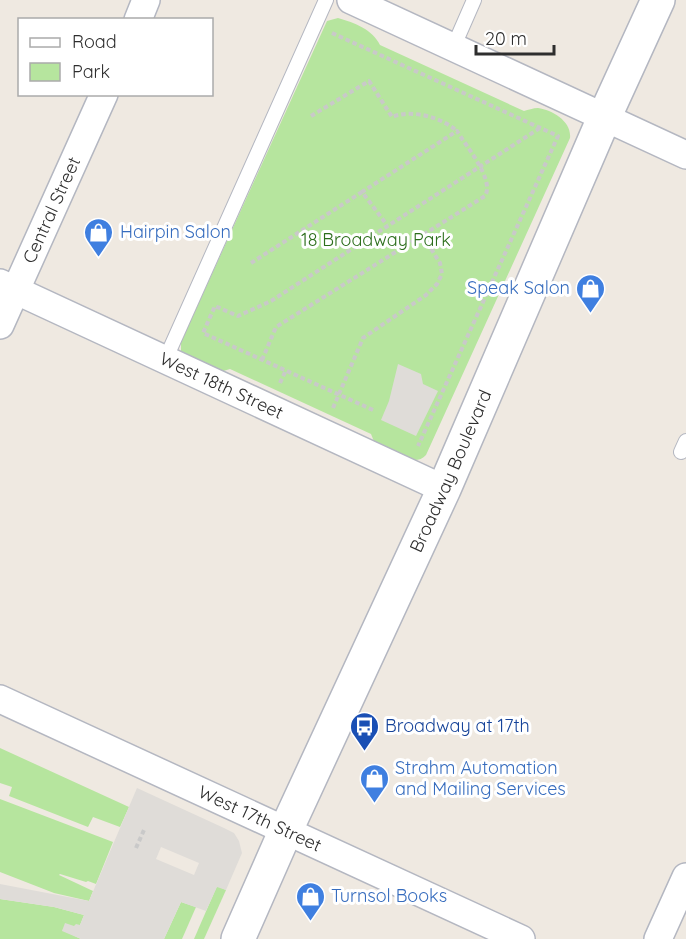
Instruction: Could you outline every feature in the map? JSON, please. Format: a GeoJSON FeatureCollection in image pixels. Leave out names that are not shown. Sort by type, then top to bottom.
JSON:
{"type":"FeatureCollection","features":[{"type":"Feature","properties":{"kind":"main road","name":"Broadway Boulevard"},"geometry":{"type":"LineString","coordinates":[[238,939],[444,489],[604,118],[658,0]]}},
{"type":"Feature","properties":{"kind":"street"},"geometry":{"type":"LineString","coordinates":[[139,18],[146,0]]}},
{"type":"Feature","properties":{"kind":"street"},"geometry":{"type":"LineString","coordinates":[[351,0],[686,155]]}},
{"type":"Feature","properties":{"kind":"street","name":"Central Street"},"geometry":{"type":"LineString","coordinates":[[0,325],[8,287],[103,96]]}},
{"type":"Feature","properties":{"kind":"street","name":"West 18th Street"},"geometry":{"type":"LineString","coordinates":[[8,287],[166,358],[444,489]]}},
{"type":"Feature","properties":{"kind":"street","name":"West 17th Street"},"geometry":{"type":"LineString","coordinates":[[0,699],[521,939]]}},
{"type":"Feature","properties":{"kind":"street"},"geometry":{"type":"LineString","coordinates":[[658,939],[686,877]]}},
{"type":"Feature","properties":{"kind":"lane"},"geometry":{"type":"LineString","coordinates":[[166,358],[326,0]]}},
{"type":"Feature","properties":{"kind":"lane"},"geometry":{"type":"LineString","coordinates":[[453,48],[474,0]]}},
{"type":"Feature","properties":{"kind":"path"},"geometry":{"type":"LineString","coordinates":[[315,26],[558,136],[418,446]]}},
{"type":"Feature","properties":{"kind":"path"},"geometry":{"type":"LineString","coordinates":[[262,360],[276,327],[423,236],[485,196],[489,190],[479,166],[457,131],[441,120],[404,112],[392,117],[369,81],[311,116]]}},
{"type":"Feature","properties":{"kind":"path"},"geometry":{"type":"LineString","coordinates":[[373,410],[202,333],[215,306],[238,316],[271,301],[540,128]]}},
{"type":"Feature","properties":{"kind":"path"},"geometry":{"type":"LineString","coordinates":[[251,263],[457,131]]}},
{"type":"Feature","properties":{"kind":"path"},"geometry":{"type":"LineString","coordinates":[[362,192],[387,225]]}},
{"type":"Feature","properties":{"kind":"path"},"geometry":{"type":"LineString","coordinates":[[333,408],[363,338],[426,295],[438,284],[441,274],[440,263],[423,236]]}},
{"type":"Feature","properties":{"kind":"path"},"geometry":{"type":"LineString","coordinates":[[280,383],[285,370]]}},
{"type":"Feature","properties":{"kind":"path"},"geometry":{"type":"LineString","coordinates":[[136,848],[144,830]]}},
{"type":"Feature","properties":{"kind":"green space","name":"18 Broadway Park"},"geometry":{"type":"Polygon","coordinates":[[[338,18],[368,31],[380,45],[524,111],[538,108],[550,111],[565,122],[570,132],[570,138],[426,455],[421,459],[401,457],[375,444],[371,434],[230,369],[220,372],[186,357],[181,352],[181,342],[327,21],[338,18]]]}},
{"type":"Feature","properties":{"kind":"green space"},"geometry":{"type":"Polygon","coordinates":[[[0,748],[129,807],[120,827],[93,817],[88,827],[9,796],[12,787],[0,783],[0,748]]]}},
{"type":"Feature","properties":{"kind":"green space"},"geometry":{"type":"Polygon","coordinates":[[[0,799],[113,842],[96,884],[59,875],[93,891],[89,901],[54,893],[0,872],[0,799]]]}},
{"type":"Feature","properties":{"kind":"green space"},"geometry":{"type":"Polygon","coordinates":[[[217,886],[226,890],[204,939],[194,939],[217,886]]]}},
{"type":"Feature","properties":{"kind":"green space"},"geometry":{"type":"Polygon","coordinates":[[[0,899],[54,907],[84,915],[80,925],[62,930],[81,939],[0,939],[0,899]]]}},
{"type":"Feature","properties":{"kind":"green space"},"geometry":{"type":"Polygon","coordinates":[[[181,902],[196,907],[182,939],[164,939],[181,902]]]}},
{"type":"Feature","properties":{"kind":"shaded area"},"geometry":{"type":"Polygon","coordinates":[[[398,364],[421,374],[423,384],[438,391],[416,436],[381,420],[389,401],[398,364]]]}},
{"type":"Feature","properties":{"kind":"shaded area"},"geometry":{"type":"Polygon","coordinates":[[[137,788],[234,833],[239,841],[242,853],[226,890],[217,887],[206,911],[181,902],[164,939],[81,939],[62,931],[65,923],[80,925],[84,915],[54,907],[0,899],[0,884],[89,901],[137,788]],[[161,847],[156,859],[194,875],[199,863],[161,847]]]}},
{"type":"Feature","properties":{"kind":"place","name":"Hairpin Salon"},"geometry":{"type":"Point","coordinates":[99,258]}},
{"type":"Feature","properties":{"kind":"place","name":"Speak Salon"},"geometry":{"type":"Point","coordinates":[591,314]}},
{"type":"Feature","properties":{"kind":"place","name":"Broadway at 17th"},"geometry":{"type":"Point","coordinates":[364,752]}},
{"type":"Feature","properties":{"kind":"place","name":"Strahm Automation and Mailing Services"},"geometry":{"type":"Point","coordinates":[374,804]}},
{"type":"Feature","properties":{"kind":"place","name":"Turnsol Books"},"geometry":{"type":"Point","coordinates":[310,922]}}]}
